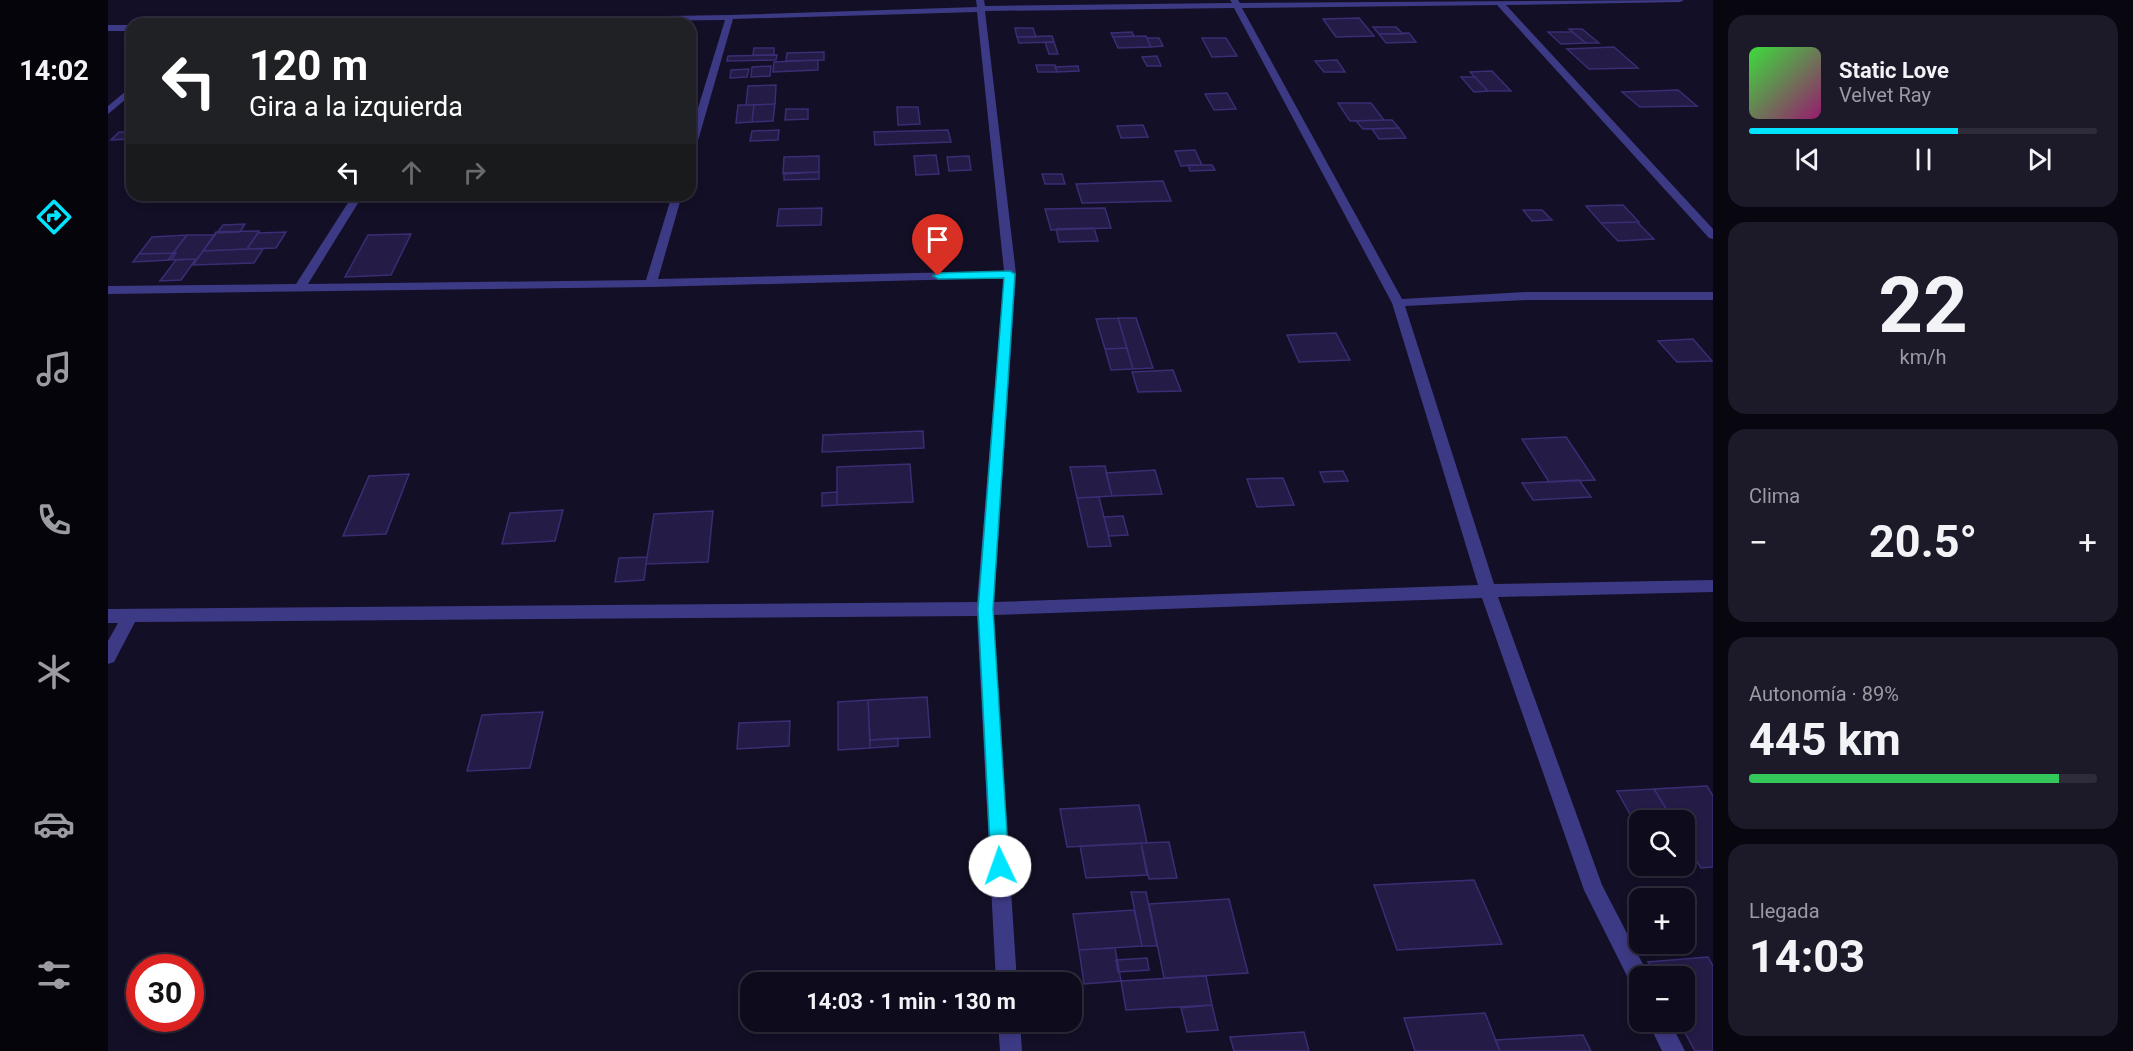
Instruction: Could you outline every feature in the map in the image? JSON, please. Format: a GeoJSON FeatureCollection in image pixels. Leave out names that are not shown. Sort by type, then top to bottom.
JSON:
{"type":"FeatureCollection","features":[{"type":"Feature","properties":{"kind":"street"},"geometry":{"type":"LineString","coordinates":[[687,18],[981,4],[1680,0]]}},
{"type":"Feature","properties":{"kind":"street"},"geometry":{"type":"LineString","coordinates":[[1236,2],[1398,303],[1488,591],[1594,890],[1632,966]]}},
{"type":"Feature","properties":{"kind":"street"},"geometry":{"type":"LineString","coordinates":[[1499,2],[1713,236]]}},
{"type":"Feature","properties":{"kind":"street"},"geometry":{"type":"LineString","coordinates":[[981,4],[1010,274],[985,609],[1006,972]]}},
{"type":"Feature","properties":{"kind":"street"},"geometry":{"type":"LineString","coordinates":[[696,131],[730,17]]}},
{"type":"Feature","properties":{"kind":"street"},"geometry":{"type":"LineString","coordinates":[[108,28],[126,28]]}},
{"type":"Feature","properties":{"kind":"street"},"geometry":{"type":"LineString","coordinates":[[108,111],[126,94]]}},
{"type":"Feature","properties":{"kind":"street"},"geometry":{"type":"LineString","coordinates":[[298,288],[354,201]]}},
{"type":"Feature","properties":{"kind":"street"},"geometry":{"type":"LineString","coordinates":[[651,283],[675,201]]}},
{"type":"Feature","properties":{"kind":"street"},"geometry":{"type":"LineString","coordinates":[[108,290],[651,283],[1010,274]]}},
{"type":"Feature","properties":{"kind":"street"},"geometry":{"type":"LineString","coordinates":[[1398,303],[1528,296],[1713,296]]}},
{"type":"Feature","properties":{"kind":"street"},"geometry":{"type":"LineString","coordinates":[[108,616],[985,609],[1488,591],[1713,586]]}},
{"type":"Feature","properties":{"kind":"street"},"geometry":{"type":"LineString","coordinates":[[108,657],[131,615]]}},
{"type":"Feature","properties":{"kind":"street"},"geometry":{"type":"LineString","coordinates":[[1010,1032],[1011,1051]]}},
{"type":"Feature","properties":{"kind":"street"},"geometry":{"type":"LineString","coordinates":[[1664,1032],[1674,1051]]}},
{"type":"Feature","properties":{"kind":"building"},"geometry":{"type":"Polygon","coordinates":[[[1359,18],[1374,36],[1336,37],[1323,19],[1359,18]]]}},
{"type":"Feature","properties":{"kind":"building"},"geometry":{"type":"Polygon","coordinates":[[[1373,27],[1396,27],[1403,34],[1379,34],[1373,27]]]}},
{"type":"Feature","properties":{"kind":"building"},"geometry":{"type":"Polygon","coordinates":[[[1015,28],[1033,28],[1036,37],[1017,37],[1015,28]]]}},
{"type":"Feature","properties":{"kind":"building"},"geometry":{"type":"Polygon","coordinates":[[[1569,29],[1582,29],[1599,43],[1586,43],[1569,29]]]}},
{"type":"Feature","properties":{"kind":"building"},"geometry":{"type":"Polygon","coordinates":[[[1132,32],[1134,36],[1113,37],[1111,33],[1132,32]]]}},
{"type":"Feature","properties":{"kind":"building"},"geometry":{"type":"Polygon","coordinates":[[[1548,32],[1572,32],[1586,43],[1561,44],[1548,32]]]}},
{"type":"Feature","properties":{"kind":"building"},"geometry":{"type":"Polygon","coordinates":[[[1409,33],[1416,42],[1386,43],[1379,34],[1409,33]]]}},
{"type":"Feature","properties":{"kind":"building"},"geometry":{"type":"Polygon","coordinates":[[[1052,36],[1054,42],[1019,43],[1017,37],[1052,36]]]}},
{"type":"Feature","properties":{"kind":"building"},"geometry":{"type":"Polygon","coordinates":[[[1146,36],[1151,47],[1118,48],[1113,37],[1146,36]]]}},
{"type":"Feature","properties":{"kind":"building"},"geometry":{"type":"Polygon","coordinates":[[[1147,38],[1159,38],[1163,46],[1151,47],[1147,38]]]}},
{"type":"Feature","properties":{"kind":"building"},"geometry":{"type":"Polygon","coordinates":[[[1202,38],[1226,38],[1237,56],[1212,57],[1202,38]]]}},
{"type":"Feature","properties":{"kind":"building"},"geometry":{"type":"Polygon","coordinates":[[[1045,42],[1054,42],[1058,54],[1049,54],[1045,42]]]}},
{"type":"Feature","properties":{"kind":"building"},"geometry":{"type":"Polygon","coordinates":[[[1614,47],[1638,68],[1589,69],[1567,49],[1614,47]]]}},
{"type":"Feature","properties":{"kind":"building"},"geometry":{"type":"Polygon","coordinates":[[[754,48],[774,48],[774,55],[753,55],[754,48]]]}},
{"type":"Feature","properties":{"kind":"building"},"geometry":{"type":"Polygon","coordinates":[[[824,52],[824,60],[786,61],[787,53],[824,52]]]}},
{"type":"Feature","properties":{"kind":"building"},"geometry":{"type":"Polygon","coordinates":[[[777,55],[776,60],[727,61],[728,56],[777,55]]]}},
{"type":"Feature","properties":{"kind":"building"},"geometry":{"type":"Polygon","coordinates":[[[1157,56],[1161,66],[1147,66],[1142,57],[1157,56]]]}},
{"type":"Feature","properties":{"kind":"building"},"geometry":{"type":"Polygon","coordinates":[[[818,60],[818,70],[773,72],[774,62],[818,60]]]}},
{"type":"Feature","properties":{"kind":"building"},"geometry":{"type":"Polygon","coordinates":[[[1337,60],[1345,72],[1324,72],[1315,61],[1337,60]]]}},
{"type":"Feature","properties":{"kind":"building"},"geometry":{"type":"Polygon","coordinates":[[[1036,65],[1055,65],[1057,72],[1038,72],[1036,65]]]}},
{"type":"Feature","properties":{"kind":"building"},"geometry":{"type":"Polygon","coordinates":[[[771,66],[770,76],[751,77],[752,67],[771,66]]]}},
{"type":"Feature","properties":{"kind":"building"},"geometry":{"type":"Polygon","coordinates":[[[1078,66],[1079,71],[1057,72],[1055,67],[1078,66]]]}},
{"type":"Feature","properties":{"kind":"building"},"geometry":{"type":"Polygon","coordinates":[[[749,69],[747,77],[730,78],[731,70],[749,69]]]}},
{"type":"Feature","properties":{"kind":"building"},"geometry":{"type":"Polygon","coordinates":[[[1492,71],[1511,91],[1488,91],[1470,72],[1492,71]]]}},
{"type":"Feature","properties":{"kind":"building"},"geometry":{"type":"Polygon","coordinates":[[[1461,77],[1475,77],[1488,91],[1474,92],[1461,77]]]}},
{"type":"Feature","properties":{"kind":"building"},"geometry":{"type":"Polygon","coordinates":[[[776,85],[775,104],[746,105],[748,86],[776,85]]]}},
{"type":"Feature","properties":{"kind":"building"},"geometry":{"type":"Polygon","coordinates":[[[1678,90],[1697,106],[1640,107],[1622,92],[1678,90]]]}},
{"type":"Feature","properties":{"kind":"building"},"geometry":{"type":"Polygon","coordinates":[[[1227,93],[1236,109],[1214,110],[1205,94],[1227,93]]]}},
{"type":"Feature","properties":{"kind":"building"},"geometry":{"type":"Polygon","coordinates":[[[1338,103],[1371,103],[1384,120],[1350,121],[1338,103]]]}},
{"type":"Feature","properties":{"kind":"building"},"geometry":{"type":"Polygon","coordinates":[[[775,104],[773,121],[752,122],[754,105],[775,104]]]}},
{"type":"Feature","properties":{"kind":"building"},"geometry":{"type":"Polygon","coordinates":[[[738,105],[754,105],[752,122],[736,123],[738,105]]]}},
{"type":"Feature","properties":{"kind":"building"},"geometry":{"type":"Polygon","coordinates":[[[897,107],[918,107],[920,124],[898,125],[897,107]]]}},
{"type":"Feature","properties":{"kind":"building"},"geometry":{"type":"Polygon","coordinates":[[[786,109],[808,109],[808,119],[785,120],[786,109]]]}},
{"type":"Feature","properties":{"kind":"building"},"geometry":{"type":"Polygon","coordinates":[[[1392,120],[1399,128],[1363,129],[1356,121],[1392,120]]]}},
{"type":"Feature","properties":{"kind":"building"},"geometry":{"type":"Polygon","coordinates":[[[1143,125],[1148,137],[1121,138],[1117,126],[1143,125]]]}},
{"type":"Feature","properties":{"kind":"building"},"geometry":{"type":"Polygon","coordinates":[[[1399,128],[1406,138],[1379,139],[1372,129],[1399,128]]]}},
{"type":"Feature","properties":{"kind":"building"},"geometry":{"type":"Polygon","coordinates":[[[779,130],[778,140],[750,141],[752,131],[779,130]]]}},
{"type":"Feature","properties":{"kind":"building"},"geometry":{"type":"Polygon","coordinates":[[[948,130],[951,142],[875,145],[874,132],[948,130]]]}},
{"type":"Feature","properties":{"kind":"building"},"geometry":{"type":"Polygon","coordinates":[[[119,132],[126,132],[126,139],[111,140],[119,132]]]}},
{"type":"Feature","properties":{"kind":"building"},"geometry":{"type":"Polygon","coordinates":[[[1195,150],[1202,165],[1181,166],[1175,151],[1195,150]]]}},
{"type":"Feature","properties":{"kind":"building"},"geometry":{"type":"Polygon","coordinates":[[[936,155],[939,174],[916,175],[914,156],[936,155]]]}},
{"type":"Feature","properties":{"kind":"building"},"geometry":{"type":"Polygon","coordinates":[[[819,156],[819,172],[783,174],[784,157],[819,156]]]}},
{"type":"Feature","properties":{"kind":"building"},"geometry":{"type":"Polygon","coordinates":[[[969,156],[971,170],[949,171],[947,157],[969,156]]]}},
{"type":"Feature","properties":{"kind":"building"},"geometry":{"type":"Polygon","coordinates":[[[1188,165],[1212,165],[1215,170],[1190,171],[1188,165]]]}},
{"type":"Feature","properties":{"kind":"building"},"geometry":{"type":"Polygon","coordinates":[[[819,172],[819,179],[784,180],[784,173],[819,172]]]}},
{"type":"Feature","properties":{"kind":"building"},"geometry":{"type":"Polygon","coordinates":[[[1042,174],[1062,174],[1065,184],[1045,184],[1042,174]]]}},
{"type":"Feature","properties":{"kind":"building"},"geometry":{"type":"Polygon","coordinates":[[[1163,181],[1171,201],[1082,203],[1076,184],[1163,181]]]}},
{"type":"Feature","properties":{"kind":"building"},"geometry":{"type":"Polygon","coordinates":[[[1623,205],[1639,222],[1601,223],[1586,206],[1623,205]]]}},
{"type":"Feature","properties":{"kind":"building"},"geometry":{"type":"Polygon","coordinates":[[[822,208],[821,225],[777,226],[779,209],[822,208]]]}},
{"type":"Feature","properties":{"kind":"building"},"geometry":{"type":"Polygon","coordinates":[[[1105,208],[1111,228],[1051,230],[1045,209],[1105,208]]]}},
{"type":"Feature","properties":{"kind":"building"},"geometry":{"type":"Polygon","coordinates":[[[1523,210],[1542,210],[1552,220],[1532,221],[1523,210]]]}},
{"type":"Feature","properties":{"kind":"building"},"geometry":{"type":"Polygon","coordinates":[[[1637,222],[1654,239],[1618,241],[1601,223],[1637,222]]]}},
{"type":"Feature","properties":{"kind":"building"},"geometry":{"type":"Polygon","coordinates":[[[245,224],[240,232],[217,233],[223,225],[245,224]]]}},
{"type":"Feature","properties":{"kind":"building"},"geometry":{"type":"Polygon","coordinates":[[[1094,228],[1098,241],[1059,242],[1056,229],[1094,228]]]}},
{"type":"Feature","properties":{"kind":"building"},"geometry":{"type":"Polygon","coordinates":[[[259,231],[247,249],[203,251],[216,232],[259,231]]]}},
{"type":"Feature","properties":{"kind":"building"},"geometry":{"type":"Polygon","coordinates":[[[286,232],[276,248],[247,249],[258,233],[286,232]]]}},
{"type":"Feature","properties":{"kind":"building"},"geometry":{"type":"Polygon","coordinates":[[[411,234],[391,275],[345,277],[368,235],[411,234]]]}},
{"type":"Feature","properties":{"kind":"building"},"geometry":{"type":"Polygon","coordinates":[[[187,235],[215,235],[197,259],[168,260],[187,235]]]}},
{"type":"Feature","properties":{"kind":"building"},"geometry":{"type":"Polygon","coordinates":[[[187,235],[173,253],[139,254],[152,237],[187,235]]]}},
{"type":"Feature","properties":{"kind":"building"},"geometry":{"type":"Polygon","coordinates":[[[263,249],[254,263],[193,265],[203,251],[263,249]]]}},
{"type":"Feature","properties":{"kind":"building"},"geometry":{"type":"Polygon","coordinates":[[[176,253],[171,260],[133,262],[139,254],[176,253]]]}},
{"type":"Feature","properties":{"kind":"building"},"geometry":{"type":"Polygon","coordinates":[[[196,259],[181,280],[160,281],[176,260],[196,259]]]}},
{"type":"Feature","properties":{"kind":"building"},"geometry":{"type":"Polygon","coordinates":[[[1118,318],[1136,318],[1153,368],[1133,369],[1118,318]]]}},
{"type":"Feature","properties":{"kind":"building"},"geometry":{"type":"Polygon","coordinates":[[[1118,318],[1127,348],[1105,349],[1096,319],[1118,318]]]}},
{"type":"Feature","properties":{"kind":"building"},"geometry":{"type":"Polygon","coordinates":[[[1336,333],[1350,360],[1299,362],[1287,335],[1336,333]]]}},
{"type":"Feature","properties":{"kind":"building"},"geometry":{"type":"Polygon","coordinates":[[[1693,339],[1712,361],[1677,362],[1658,341],[1693,339]]]}},
{"type":"Feature","properties":{"kind":"building"},"geometry":{"type":"Polygon","coordinates":[[[1127,348],[1133,369],[1111,370],[1105,349],[1127,348]]]}},
{"type":"Feature","properties":{"kind":"building"},"geometry":{"type":"Polygon","coordinates":[[[1173,370],[1181,391],[1138,392],[1132,372],[1173,370]]]}},
{"type":"Feature","properties":{"kind":"building"},"geometry":{"type":"Polygon","coordinates":[[[923,431],[924,448],[822,452],[823,435],[923,431]]]}},
{"type":"Feature","properties":{"kind":"building"},"geometry":{"type":"Polygon","coordinates":[[[1566,437],[1595,480],[1549,482],[1522,439],[1566,437]]]}},
{"type":"Feature","properties":{"kind":"building"},"geometry":{"type":"Polygon","coordinates":[[[910,464],[913,502],[837,505],[837,467],[910,464]]]}},
{"type":"Feature","properties":{"kind":"building"},"geometry":{"type":"Polygon","coordinates":[[[1105,466],[1112,496],[1077,498],[1070,467],[1105,466]]]}},
{"type":"Feature","properties":{"kind":"building"},"geometry":{"type":"Polygon","coordinates":[[[1155,470],[1162,494],[1112,496],[1106,473],[1155,470]]]}},
{"type":"Feature","properties":{"kind":"building"},"geometry":{"type":"Polygon","coordinates":[[[1343,471],[1348,481],[1324,482],[1320,472],[1343,471]]]}},
{"type":"Feature","properties":{"kind":"building"},"geometry":{"type":"Polygon","coordinates":[[[409,474],[386,534],[343,536],[369,476],[409,474]]]}},
{"type":"Feature","properties":{"kind":"building"},"geometry":{"type":"Polygon","coordinates":[[[1283,478],[1294,505],[1257,507],[1247,479],[1283,478]]]}},
{"type":"Feature","properties":{"kind":"building"},"geometry":{"type":"Polygon","coordinates":[[[1579,480],[1591,497],[1533,500],[1522,483],[1579,480]]]}},
{"type":"Feature","properties":{"kind":"building"},"geometry":{"type":"Polygon","coordinates":[[[837,492],[837,505],[822,506],[822,493],[837,492]]]}},
{"type":"Feature","properties":{"kind":"building"},"geometry":{"type":"Polygon","coordinates":[[[1099,497],[1111,546],[1088,547],[1077,498],[1099,497]]]}},
{"type":"Feature","properties":{"kind":"building"},"geometry":{"type":"Polygon","coordinates":[[[563,510],[555,541],[502,544],[510,513],[563,510]]]}},
{"type":"Feature","properties":{"kind":"building"},"geometry":{"type":"Polygon","coordinates":[[[713,511],[708,562],[646,564],[654,514],[713,511]]]}},
{"type":"Feature","properties":{"kind":"building"},"geometry":{"type":"Polygon","coordinates":[[[1123,516],[1128,535],[1109,536],[1104,517],[1123,516]]]}},
{"type":"Feature","properties":{"kind":"building"},"geometry":{"type":"Polygon","coordinates":[[[647,557],[644,580],[615,582],[619,558],[647,557]]]}},
{"type":"Feature","properties":{"kind":"building"},"geometry":{"type":"Polygon","coordinates":[[[927,697],[930,737],[870,740],[868,700],[927,697]]]}},
{"type":"Feature","properties":{"kind":"building"},"geometry":{"type":"Polygon","coordinates":[[[868,700],[870,748],[838,750],[838,702],[868,700]]]}},
{"type":"Feature","properties":{"kind":"building"},"geometry":{"type":"Polygon","coordinates":[[[543,712],[530,768],[467,771],[482,715],[543,712]]]}},
{"type":"Feature","properties":{"kind":"building"},"geometry":{"type":"Polygon","coordinates":[[[790,721],[789,746],[737,749],[739,723],[790,721]]]}},
{"type":"Feature","properties":{"kind":"building"},"geometry":{"type":"Polygon","coordinates":[[[898,738],[898,746],[870,748],[870,740],[898,738]]]}},
{"type":"Feature","properties":{"kind":"building"},"geometry":{"type":"Polygon","coordinates":[[[1707,786],[1713,796],[1713,867],[1701,868],[1695,858],[1695,810],[1667,810],[1654,789],[1707,786]]]}},
{"type":"Feature","properties":{"kind":"building"},"geometry":{"type":"Polygon","coordinates":[[[1654,789],[1667,810],[1629,810],[1629,812],[1617,791],[1654,789]]]}},
{"type":"Feature","properties":{"kind":"building"},"geometry":{"type":"Polygon","coordinates":[[[1139,805],[1147,843],[1067,847],[1060,809],[1139,805]]]}},
{"type":"Feature","properties":{"kind":"building"},"geometry":{"type":"Polygon","coordinates":[[[1169,842],[1177,878],[1149,879],[1141,843],[1169,842]]]}},
{"type":"Feature","properties":{"kind":"building"},"geometry":{"type":"Polygon","coordinates":[[[1141,843],[1147,875],[1086,878],[1080,846],[1141,843]]]}},
{"type":"Feature","properties":{"kind":"building"},"geometry":{"type":"Polygon","coordinates":[[[1474,880],[1502,944],[1397,950],[1374,885],[1474,880]]]}},
{"type":"Feature","properties":{"kind":"building"},"geometry":{"type":"Polygon","coordinates":[[[1131,892],[1146,892],[1157,946],[1142,946],[1131,892]]]}},
{"type":"Feature","properties":{"kind":"building"},"geometry":{"type":"Polygon","coordinates":[[[1229,899],[1248,973],[1164,978],[1149,904],[1229,899]]]}},
{"type":"Feature","properties":{"kind":"building"},"geometry":{"type":"Polygon","coordinates":[[[1134,910],[1142,946],[1079,950],[1073,914],[1134,910]]]}},
{"type":"Feature","properties":{"kind":"building"},"geometry":{"type":"Polygon","coordinates":[[[1115,948],[1121,981],[1084,984],[1079,950],[1115,948]]]}},
{"type":"Feature","properties":{"kind":"building"},"geometry":{"type":"Polygon","coordinates":[[[1708,957],[1713,966],[1713,1051],[1695,1051],[1685,1032],[1695,1032],[1695,966],[1650,966],[1648,962],[1708,957]]]}},
{"type":"Feature","properties":{"kind":"building"},"geometry":{"type":"Polygon","coordinates":[[[1147,958],[1149,970],[1118,972],[1116,960],[1147,958]]]}},
{"type":"Feature","properties":{"kind":"building"},"geometry":{"type":"Polygon","coordinates":[[[1206,976],[1212,1005],[1126,1010],[1121,981],[1206,976]]]}},
{"type":"Feature","properties":{"kind":"building"},"geometry":{"type":"Polygon","coordinates":[[[1212,1005],[1218,1030],[1187,1032],[1181,1008],[1212,1005]]]}},
{"type":"Feature","properties":{"kind":"building"},"geometry":{"type":"Polygon","coordinates":[[[1485,1013],[1500,1051],[1415,1051],[1404,1018],[1485,1013]]]}},
{"type":"Feature","properties":{"kind":"building"},"geometry":{"type":"Polygon","coordinates":[[[1304,1032],[1309,1051],[1234,1051],[1230,1037],[1304,1032]]]}},
{"type":"Feature","properties":{"kind":"building"},"geometry":{"type":"Polygon","coordinates":[[[1583,1035],[1591,1051],[1500,1051],[1495,1040],[1583,1035]]]}},
{"type":"Feature","properties":{"kind":"route"},"geometry":{"type":"LineString","coordinates":[[938,276],[1010,274],[985,609],[1000,866]]}}]}
